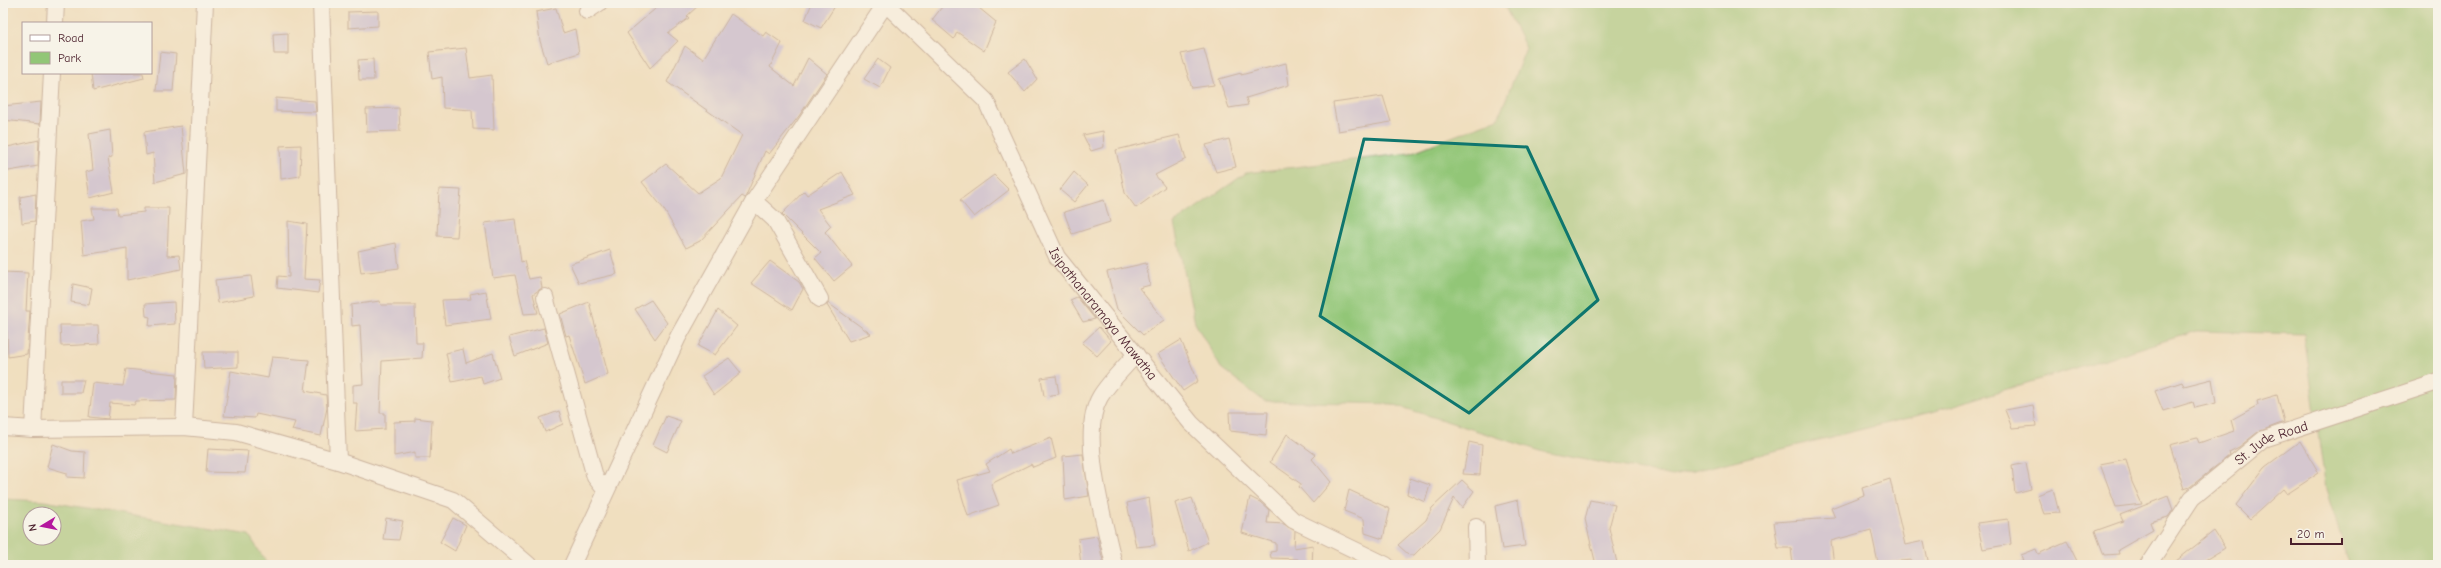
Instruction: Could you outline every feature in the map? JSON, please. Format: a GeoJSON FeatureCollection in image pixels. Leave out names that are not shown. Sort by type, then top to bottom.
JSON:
{"type":"FeatureCollection","features":[{"type":"Feature","properties":{"kind":"street"},"geometry":{"type":"LineString","coordinates":[[55,22],[56,3]]}},
{"type":"Feature","properties":{"kind":"street"},"geometry":{"type":"LineString","coordinates":[[184,427],[205,3]]}},
{"type":"Feature","properties":{"kind":"street"},"geometry":{"type":"LineString","coordinates":[[321,3],[338,461]]}},
{"type":"Feature","properties":{"kind":"street"},"geometry":{"type":"LineString","coordinates":[[572,565],[678,337],[754,201],[886,3]]}},
{"type":"Feature","properties":{"kind":"street","name":"Isipathanaramaya Mawatha"},"geometry":{"type":"LineString","coordinates":[[886,3],[986,101],[1058,257],[1191,423],[1293,520],[1386,565]]}},
{"type":"Feature","properties":{"kind":"street"},"geometry":{"type":"LineString","coordinates":[[33,429],[52,74]]}},
{"type":"Feature","properties":{"kind":"street"},"geometry":{"type":"LineString","coordinates":[[754,201],[775,220],[820,300]]}},
{"type":"Feature","properties":{"kind":"street"},"geometry":{"type":"LineString","coordinates":[[545,297],[594,477],[606,491]]}},
{"type":"Feature","properties":{"kind":"street"},"geometry":{"type":"LineString","coordinates":[[1114,565],[1094,470],[1092,417],[1100,397],[1136,354]]}},
{"type":"Feature","properties":{"kind":"street","name":"St. Jude Road"},"geometry":{"type":"LineString","coordinates":[[2148,565],[2192,498],[2264,439],[2438,382]]}},
{"type":"Feature","properties":{"kind":"street"},"geometry":{"type":"LineString","coordinates":[[3,427],[33,429],[184,427],[236,432],[338,461],[453,500],[529,565]]}},
{"type":"Feature","properties":{"kind":"street"},"geometry":{"type":"LineString","coordinates":[[1476,527],[1477,565]]}},
{"type":"Feature","properties":{"kind":"highlighted area"},"geometry":{"type":"Polygon","coordinates":[[[1364,139],[1527,147],[1598,300],[1469,413],[1320,316],[1364,139]]]}},
{"type":"Feature","properties":{"kind":"green space"},"geometry":{"type":"Polygon","coordinates":[[[1503,3],[2438,3],[2438,565],[2350,565],[2326,490],[2304,334],[2197,331],[1932,412],[1673,476],[1544,452],[1392,404],[1264,401],[1221,368],[1195,323],[1174,223],[1246,173],[1410,153],[1498,119],[1526,48],[1503,3]]]}},
{"type":"Feature","properties":{"kind":"green space"},"geometry":{"type":"Polygon","coordinates":[[[3,499],[44,501],[249,535],[268,565],[3,565],[3,499]]]}},
{"type":"Feature","properties":{"kind":"building"},"geometry":{"type":"Polygon","coordinates":[[[662,3],[701,3],[687,16],[689,18],[668,33],[678,41],[650,68],[627,33],[662,3]]]}},
{"type":"Feature","properties":{"kind":"building"},"geometry":{"type":"Polygon","coordinates":[[[812,3],[837,3],[821,28],[805,20],[812,3]]]}},
{"type":"Feature","properties":{"kind":"building"},"geometry":{"type":"Polygon","coordinates":[[[945,3],[973,3],[996,22],[984,51],[957,32],[954,39],[932,20],[945,3]]]}},
{"type":"Feature","properties":{"kind":"building"},"geometry":{"type":"Polygon","coordinates":[[[556,8],[563,33],[575,29],[579,53],[547,63],[540,41],[536,12],[556,8]]]}},
{"type":"Feature","properties":{"kind":"building"},"geometry":{"type":"Polygon","coordinates":[[[378,11],[378,26],[348,28],[348,12],[378,11]]]}},
{"type":"Feature","properties":{"kind":"building"},"geometry":{"type":"Polygon","coordinates":[[[731,14],[763,36],[766,32],[782,43],[770,67],[794,86],[808,58],[827,74],[799,116],[769,154],[765,151],[745,198],[742,196],[700,241],[686,248],[663,208],[642,182],[666,164],[698,193],[721,178],[742,135],[667,82],[685,46],[703,59],[731,14]]]}},
{"type":"Feature","properties":{"kind":"building"},"geometry":{"type":"Polygon","coordinates":[[[288,33],[288,54],[274,54],[273,34],[288,33]]]}},
{"type":"Feature","properties":{"kind":"building"},"geometry":{"type":"Polygon","coordinates":[[[466,48],[470,78],[492,75],[494,130],[473,129],[472,110],[443,108],[442,77],[432,79],[429,52],[466,48]]]}},
{"type":"Feature","properties":{"kind":"building"},"geometry":{"type":"Polygon","coordinates":[[[1204,49],[1214,85],[1192,88],[1181,54],[1204,49]]]}},
{"type":"Feature","properties":{"kind":"building"},"geometry":{"type":"Polygon","coordinates":[[[160,52],[176,54],[173,91],[156,91],[160,52]]]}},
{"type":"Feature","properties":{"kind":"building"},"geometry":{"type":"Polygon","coordinates":[[[373,59],[374,80],[359,80],[358,60],[373,59]]]}},
{"type":"Feature","properties":{"kind":"building"},"geometry":{"type":"Polygon","coordinates":[[[878,59],[890,68],[880,88],[864,79],[878,59]]]}},
{"type":"Feature","properties":{"kind":"building"},"geometry":{"type":"Polygon","coordinates":[[[1025,59],[1037,79],[1025,92],[1008,72],[1025,59]]]}},
{"type":"Feature","properties":{"kind":"building"},"geometry":{"type":"Polygon","coordinates":[[[1286,63],[1289,85],[1246,98],[1248,105],[1229,108],[1219,79],[1241,73],[1241,75],[1286,63]]]}},
{"type":"Feature","properties":{"kind":"building"},"geometry":{"type":"Polygon","coordinates":[[[91,74],[143,74],[144,78],[93,91],[91,74]]]}},
{"type":"Feature","properties":{"kind":"building"},"geometry":{"type":"Polygon","coordinates":[[[1383,96],[1391,122],[1338,131],[1333,103],[1383,96]]]}},
{"type":"Feature","properties":{"kind":"building"},"geometry":{"type":"Polygon","coordinates":[[[276,98],[315,101],[316,112],[276,111],[276,98]]]}},
{"type":"Feature","properties":{"kind":"building"},"geometry":{"type":"Polygon","coordinates":[[[41,102],[40,124],[3,120],[3,106],[41,102]]]}},
{"type":"Feature","properties":{"kind":"building"},"geometry":{"type":"Polygon","coordinates":[[[399,108],[400,131],[367,132],[366,109],[399,108]]]}},
{"type":"Feature","properties":{"kind":"building"},"geometry":{"type":"Polygon","coordinates":[[[181,126],[186,174],[155,182],[153,153],[146,155],[144,132],[181,126]]]}},
{"type":"Feature","properties":{"kind":"building"},"geometry":{"type":"Polygon","coordinates":[[[110,130],[112,157],[108,158],[114,192],[90,198],[86,172],[93,170],[89,134],[110,130]]]}},
{"type":"Feature","properties":{"kind":"building"},"geometry":{"type":"Polygon","coordinates":[[[1103,131],[1104,147],[1091,151],[1083,135],[1103,131]]]}},
{"type":"Feature","properties":{"kind":"building"},"geometry":{"type":"Polygon","coordinates":[[[1179,135],[1186,159],[1155,175],[1165,187],[1136,208],[1125,193],[1116,150],[1179,135]]]}},
{"type":"Feature","properties":{"kind":"building"},"geometry":{"type":"Polygon","coordinates":[[[1229,139],[1236,167],[1216,172],[1206,145],[1229,139]]]}},
{"type":"Feature","properties":{"kind":"building"},"geometry":{"type":"Polygon","coordinates":[[[39,140],[38,166],[3,172],[3,148],[39,140]]]}},
{"type":"Feature","properties":{"kind":"building"},"geometry":{"type":"Polygon","coordinates":[[[301,145],[300,176],[281,179],[280,146],[301,145]]]}},
{"type":"Feature","properties":{"kind":"building"},"geometry":{"type":"Polygon","coordinates":[[[842,172],[855,195],[818,209],[831,226],[825,232],[852,266],[834,281],[815,258],[821,253],[782,214],[804,191],[807,195],[842,172]]]}},
{"type":"Feature","properties":{"kind":"building"},"geometry":{"type":"Polygon","coordinates":[[[1074,172],[1088,185],[1074,202],[1060,190],[1074,172]]]}},
{"type":"Feature","properties":{"kind":"building"},"geometry":{"type":"Polygon","coordinates":[[[994,175],[1009,190],[974,217],[960,200],[994,175]]]}},
{"type":"Feature","properties":{"kind":"building"},"geometry":{"type":"Polygon","coordinates":[[[439,189],[461,190],[457,237],[437,236],[439,189]]]}},
{"type":"Feature","properties":{"kind":"building"},"geometry":{"type":"Polygon","coordinates":[[[36,194],[35,221],[22,223],[20,197],[36,194]]]}},
{"type":"Feature","properties":{"kind":"building"},"geometry":{"type":"Polygon","coordinates":[[[1104,200],[1110,222],[1072,234],[1064,212],[1104,200]]]}},
{"type":"Feature","properties":{"kind":"building"},"geometry":{"type":"Polygon","coordinates":[[[92,208],[117,208],[118,215],[144,212],[144,208],[169,208],[167,256],[179,255],[181,269],[127,280],[127,248],[84,255],[81,221],[94,219],[92,208]]]}},
{"type":"Feature","properties":{"kind":"building"},"geometry":{"type":"Polygon","coordinates":[[[515,219],[521,262],[524,261],[529,279],[540,277],[542,288],[533,294],[538,313],[524,314],[515,275],[493,278],[485,223],[515,219]]]}},
{"type":"Feature","properties":{"kind":"building"},"geometry":{"type":"Polygon","coordinates":[[[288,221],[307,224],[304,279],[320,280],[318,293],[277,288],[278,276],[289,277],[288,221]]]}},
{"type":"Feature","properties":{"kind":"building"},"geometry":{"type":"Polygon","coordinates":[[[396,243],[399,268],[361,273],[358,251],[396,243]]]}},
{"type":"Feature","properties":{"kind":"building"},"geometry":{"type":"Polygon","coordinates":[[[610,250],[617,274],[579,283],[570,264],[610,250]]]}},
{"type":"Feature","properties":{"kind":"building"},"geometry":{"type":"Polygon","coordinates":[[[770,261],[799,282],[803,289],[792,310],[751,283],[770,261]]]}},
{"type":"Feature","properties":{"kind":"building"},"geometry":{"type":"Polygon","coordinates":[[[1146,263],[1150,285],[1139,288],[1164,320],[1143,335],[1117,309],[1107,272],[1146,263]]]}},
{"type":"Feature","properties":{"kind":"building"},"geometry":{"type":"Polygon","coordinates":[[[3,272],[28,273],[26,311],[30,311],[27,354],[8,357],[7,331],[3,331],[3,272]]]}},
{"type":"Feature","properties":{"kind":"building"},"geometry":{"type":"Polygon","coordinates":[[[251,276],[254,296],[218,303],[215,280],[251,276]]]}},
{"type":"Feature","properties":{"kind":"building"},"geometry":{"type":"Polygon","coordinates":[[[73,284],[92,288],[89,305],[71,302],[73,284]]]}},
{"type":"Feature","properties":{"kind":"building"},"geometry":{"type":"Polygon","coordinates":[[[486,291],[491,319],[445,325],[442,300],[471,299],[470,294],[486,291]]]}},
{"type":"Feature","properties":{"kind":"building"},"geometry":{"type":"Polygon","coordinates":[[[1077,297],[1095,319],[1083,322],[1070,300],[1077,297]]]}},
{"type":"Feature","properties":{"kind":"building"},"geometry":{"type":"Polygon","coordinates":[[[651,300],[667,323],[655,339],[635,309],[651,300]]]}},
{"type":"Feature","properties":{"kind":"building"},"geometry":{"type":"Polygon","coordinates":[[[380,301],[381,305],[415,305],[416,343],[423,343],[422,358],[382,361],[380,413],[385,413],[385,429],[355,431],[357,403],[353,403],[353,385],[363,384],[360,325],[352,326],[351,305],[380,301]]]}},
{"type":"Feature","properties":{"kind":"building"},"geometry":{"type":"Polygon","coordinates":[[[174,302],[175,324],[149,326],[150,317],[146,316],[145,304],[174,302]]]}},
{"type":"Feature","properties":{"kind":"building"},"geometry":{"type":"Polygon","coordinates":[[[589,302],[608,374],[585,384],[569,335],[566,336],[560,314],[589,302]]]}},
{"type":"Feature","properties":{"kind":"building"},"geometry":{"type":"Polygon","coordinates":[[[828,303],[871,334],[849,341],[827,305],[828,303]]]}},
{"type":"Feature","properties":{"kind":"building"},"geometry":{"type":"Polygon","coordinates":[[[718,310],[737,326],[715,355],[698,346],[718,310]]]}},
{"type":"Feature","properties":{"kind":"building"},"geometry":{"type":"Polygon","coordinates":[[[60,325],[98,325],[99,344],[61,346],[60,325]]]}},
{"type":"Feature","properties":{"kind":"building"},"geometry":{"type":"Polygon","coordinates":[[[1099,327],[1111,341],[1097,356],[1082,343],[1099,327]]]}},
{"type":"Feature","properties":{"kind":"building"},"geometry":{"type":"Polygon","coordinates":[[[544,328],[548,343],[515,356],[509,337],[544,328]]]}},
{"type":"Feature","properties":{"kind":"building"},"geometry":{"type":"Polygon","coordinates":[[[1181,340],[1198,381],[1183,391],[1158,354],[1181,340]]]}},
{"type":"Feature","properties":{"kind":"building"},"geometry":{"type":"Polygon","coordinates":[[[463,349],[466,363],[493,353],[500,378],[483,384],[481,376],[452,382],[446,353],[463,349]]]}},
{"type":"Feature","properties":{"kind":"building"},"geometry":{"type":"Polygon","coordinates":[[[203,352],[238,352],[238,367],[204,369],[203,352]]]}},
{"type":"Feature","properties":{"kind":"building"},"geometry":{"type":"Polygon","coordinates":[[[272,357],[309,360],[305,391],[326,395],[327,408],[321,436],[292,430],[295,422],[256,414],[255,418],[224,416],[231,371],[268,378],[272,357]]]}},
{"type":"Feature","properties":{"kind":"building"},"geometry":{"type":"Polygon","coordinates":[[[729,358],[741,373],[714,395],[702,376],[729,358]]]}},
{"type":"Feature","properties":{"kind":"building"},"geometry":{"type":"Polygon","coordinates":[[[126,369],[177,374],[176,400],[136,401],[134,405],[110,403],[108,419],[89,417],[93,383],[123,386],[126,369]]]}},
{"type":"Feature","properties":{"kind":"building"},"geometry":{"type":"Polygon","coordinates":[[[1056,376],[1059,394],[1044,396],[1041,378],[1056,376]]]}},
{"type":"Feature","properties":{"kind":"building"},"geometry":{"type":"Polygon","coordinates":[[[2212,379],[2216,403],[2195,408],[2193,402],[2163,411],[2155,391],[2182,382],[2184,386],[2212,379]]]}},
{"type":"Feature","properties":{"kind":"building"},"geometry":{"type":"Polygon","coordinates":[[[61,380],[84,380],[81,393],[61,393],[61,380]]]}},
{"type":"Feature","properties":{"kind":"building"},"geometry":{"type":"Polygon","coordinates":[[[2277,395],[2284,422],[2258,432],[2239,447],[2229,452],[2230,455],[2190,487],[2184,489],[2170,445],[2197,438],[2199,443],[2234,431],[2231,420],[2258,405],[2257,401],[2277,395]]]}},
{"type":"Feature","properties":{"kind":"building"},"geometry":{"type":"Polygon","coordinates":[[[2033,405],[2036,426],[2012,428],[2005,410],[2033,405]]]}},
{"type":"Feature","properties":{"kind":"building"},"geometry":{"type":"Polygon","coordinates":[[[559,411],[563,424],[545,432],[540,418],[559,411]]]}},
{"type":"Feature","properties":{"kind":"building"},"geometry":{"type":"Polygon","coordinates":[[[1229,412],[1268,412],[1266,435],[1230,431],[1229,412]]]}},
{"type":"Feature","properties":{"kind":"building"},"geometry":{"type":"Polygon","coordinates":[[[666,416],[681,421],[667,452],[653,445],[666,416]]]}},
{"type":"Feature","properties":{"kind":"building"},"geometry":{"type":"Polygon","coordinates":[[[415,418],[432,420],[430,458],[415,458],[415,452],[394,456],[394,422],[415,421],[415,418]]]}},
{"type":"Feature","properties":{"kind":"building"},"geometry":{"type":"Polygon","coordinates":[[[1287,434],[1316,455],[1312,459],[1331,482],[1313,503],[1299,487],[1301,484],[1270,462],[1287,434]]]}},
{"type":"Feature","properties":{"kind":"building"},"geometry":{"type":"Polygon","coordinates":[[[1051,438],[1056,458],[1033,467],[1031,464],[991,484],[999,505],[968,516],[957,480],[990,471],[986,464],[1009,449],[1011,454],[1051,438]]]}},
{"type":"Feature","properties":{"kind":"building"},"geometry":{"type":"Polygon","coordinates":[[[2300,441],[2319,473],[2287,494],[2283,489],[2250,519],[2236,505],[2265,467],[2300,441]]]}},
{"type":"Feature","properties":{"kind":"building"},"geometry":{"type":"Polygon","coordinates":[[[1469,442],[1482,445],[1480,475],[1463,474],[1469,442]]]}},
{"type":"Feature","properties":{"kind":"building"},"geometry":{"type":"Polygon","coordinates":[[[53,444],[72,451],[85,452],[84,478],[67,477],[67,473],[47,467],[53,444]]]}},
{"type":"Feature","properties":{"kind":"building"},"geometry":{"type":"Polygon","coordinates":[[[208,449],[248,451],[245,473],[206,472],[208,449]]]}},
{"type":"Feature","properties":{"kind":"building"},"geometry":{"type":"Polygon","coordinates":[[[1083,454],[1089,496],[1065,500],[1063,456],[1083,454]]]}},
{"type":"Feature","properties":{"kind":"building"},"geometry":{"type":"Polygon","coordinates":[[[2126,459],[2132,482],[2142,504],[2116,507],[2100,464],[2126,459]]]}},
{"type":"Feature","properties":{"kind":"building"},"geometry":{"type":"Polygon","coordinates":[[[2026,463],[2031,489],[2015,493],[2012,466],[2026,463]]]}},
{"type":"Feature","properties":{"kind":"building"},"geometry":{"type":"Polygon","coordinates":[[[1410,478],[1430,485],[1425,502],[1407,494],[1410,478]]]}},
{"type":"Feature","properties":{"kind":"building"},"geometry":{"type":"Polygon","coordinates":[[[1890,479],[1905,545],[1924,541],[1929,565],[1913,565],[1912,560],[1878,563],[1871,530],[1831,541],[1834,565],[1793,565],[1791,548],[1778,548],[1774,522],[1835,518],[1831,508],[1864,495],[1862,488],[1890,479]]]}},
{"type":"Feature","properties":{"kind":"building"},"geometry":{"type":"Polygon","coordinates":[[[1462,480],[1474,491],[1462,508],[1454,498],[1440,529],[1414,555],[1409,555],[1398,545],[1426,520],[1432,508],[1462,480]]]}},
{"type":"Feature","properties":{"kind":"building"},"geometry":{"type":"Polygon","coordinates":[[[2053,489],[2059,513],[2044,514],[2037,495],[2053,489]]]}},
{"type":"Feature","properties":{"kind":"building"},"geometry":{"type":"Polygon","coordinates":[[[1349,490],[1390,509],[1383,539],[1365,533],[1364,519],[1344,511],[1349,490]]]}},
{"type":"Feature","properties":{"kind":"building"},"geometry":{"type":"Polygon","coordinates":[[[2168,496],[2173,510],[2168,517],[2150,522],[2153,530],[2118,550],[2119,554],[2104,555],[2095,531],[2123,521],[2120,515],[2168,496]]]}},
{"type":"Feature","properties":{"kind":"building"},"geometry":{"type":"Polygon","coordinates":[[[1250,497],[1260,502],[1269,510],[1267,523],[1284,524],[1295,531],[1294,548],[1313,545],[1312,565],[1297,565],[1298,559],[1271,558],[1270,552],[1276,551],[1276,543],[1242,533],[1250,497]]]}},
{"type":"Feature","properties":{"kind":"building"},"geometry":{"type":"Polygon","coordinates":[[[1149,498],[1155,545],[1136,547],[1127,503],[1149,498]]]}},
{"type":"Feature","properties":{"kind":"building"},"geometry":{"type":"Polygon","coordinates":[[[1192,498],[1208,542],[1189,551],[1175,503],[1192,498]]]}},
{"type":"Feature","properties":{"kind":"building"},"geometry":{"type":"Polygon","coordinates":[[[1518,500],[1525,546],[1502,549],[1495,506],[1518,500]]]}},
{"type":"Feature","properties":{"kind":"building"},"geometry":{"type":"Polygon","coordinates":[[[1590,500],[1615,505],[1609,528],[1617,563],[1596,565],[1585,519],[1590,500]]]}},
{"type":"Feature","properties":{"kind":"building"},"geometry":{"type":"Polygon","coordinates":[[[386,518],[403,521],[399,540],[383,539],[386,518]]]}},
{"type":"Feature","properties":{"kind":"building"},"geometry":{"type":"Polygon","coordinates":[[[453,518],[466,525],[455,551],[440,542],[453,518]]]}},
{"type":"Feature","properties":{"kind":"building"},"geometry":{"type":"Polygon","coordinates":[[[2008,519],[2011,544],[1983,549],[1977,523],[2008,519]]]}},
{"type":"Feature","properties":{"kind":"building"},"geometry":{"type":"Polygon","coordinates":[[[2214,531],[2225,548],[2197,565],[2171,565],[2214,531]]]}},
{"type":"Feature","properties":{"kind":"building"},"geometry":{"type":"Polygon","coordinates":[[[1097,536],[1104,565],[1081,565],[1078,539],[1097,536]]]}},
{"type":"Feature","properties":{"kind":"building"},"geometry":{"type":"Polygon","coordinates":[[[2067,541],[2078,563],[2016,565],[2023,561],[2021,555],[2036,549],[2038,554],[2067,541]]]}}]}
